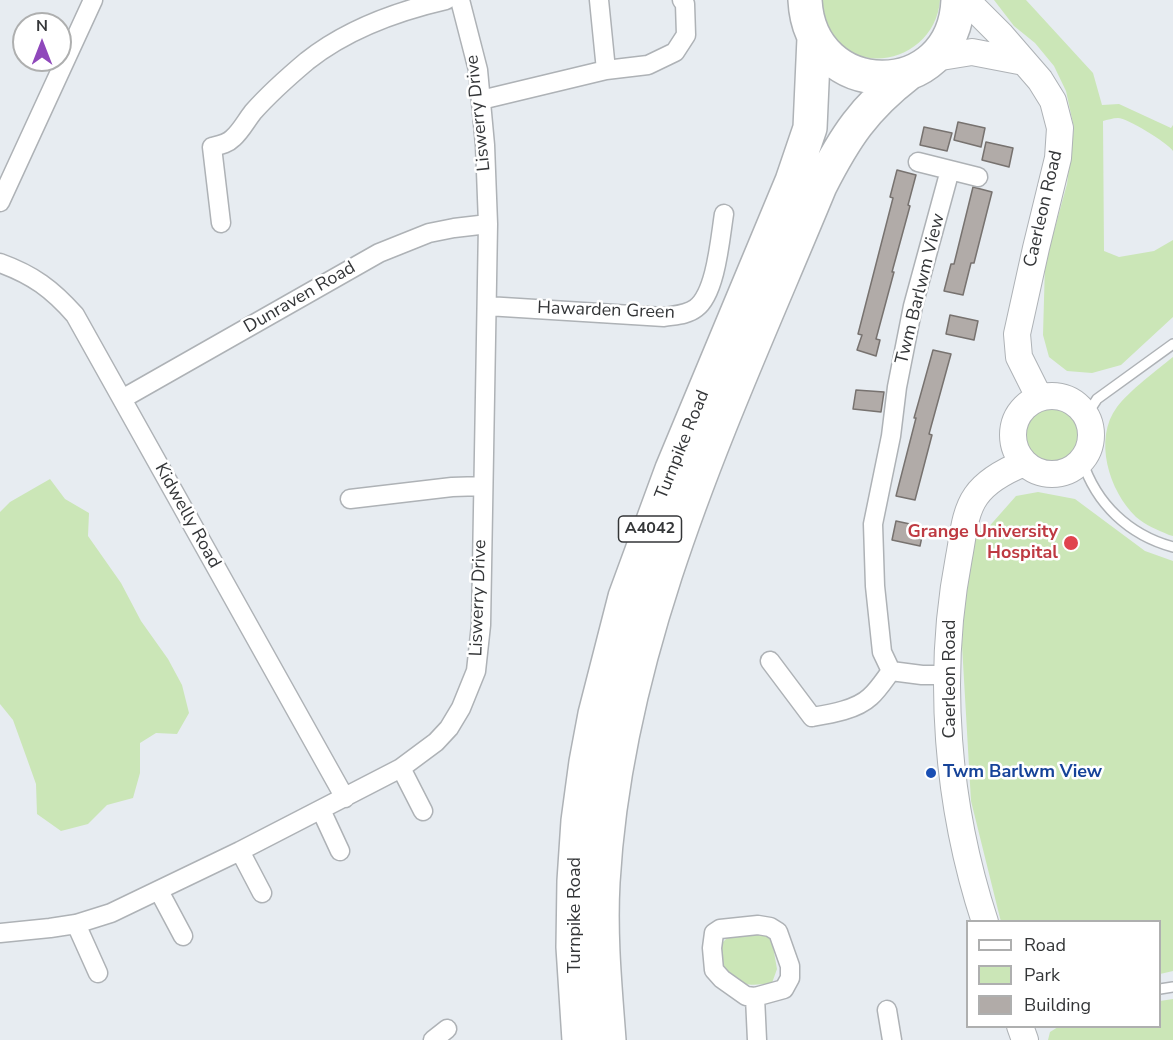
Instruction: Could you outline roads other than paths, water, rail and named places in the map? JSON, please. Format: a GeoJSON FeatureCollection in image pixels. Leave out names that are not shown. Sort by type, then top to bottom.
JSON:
{"type":"FeatureCollection","features":[{"type":"Feature","properties":{"kind":"highway","name":"Turnpike Road"},"geometry":{"type":"LineString","coordinates":[[609,1040],[602,950],[603,883],[608,826],[614,773],[625,718],[638,660],[654,608],[700,477],[820,186],[840,147],[862,115],[884,93],[921,66],[949,39],[958,17],[958,0]]}},
{"type":"Feature","properties":{"kind":"highway","name":"Turnpike Road"},"geometry":{"type":"LineString","coordinates":[[579,1040],[573,946],[574,881],[578,820],[595,714],[625,597],[672,469],[792,181],[810,128],[804,13]]}},
{"type":"Feature","properties":{"kind":"highway"},"geometry":{"type":"LineString","coordinates":[[804,13],[831,59],[854,74],[881,79],[921,66]]}},
{"type":"Feature","properties":{"kind":"main road","name":"Caerleon Road"},"geometry":{"type":"LineString","coordinates":[[966,0],[1001,35],[1040,80],[1053,101],[1060,128],[1058,158],[1017,334],[1019,357],[1039,397]]}},
{"type":"Feature","properties":{"kind":"main road"},"geometry":{"type":"LineString","coordinates":[[921,66],[972,52],[1024,62]]}},
{"type":"Feature","properties":{"kind":"main road"},"geometry":{"type":"LineString","coordinates":[[1060,396],[1073,401],[1083,410],[1090,422],[1092,435],[1089,449],[1072,469],[1059,474],[1045,474],[1024,463],[1013,440],[1018,415],[1039,397],[1060,396]]}},
{"type":"Feature","properties":{"kind":"main road","name":"Caerleon Road"},"geometry":{"type":"LineString","coordinates":[[986,920],[966,849],[956,795],[950,739],[949,630],[966,520],[976,496],[993,480],[1024,463]]}},
{"type":"Feature","properties":{"kind":"street"},"geometry":{"type":"LineString","coordinates":[[0,202],[93,0]]}},
{"type":"Feature","properties":{"kind":"street"},"geometry":{"type":"LineString","coordinates":[[221,223],[212,147],[225,144],[233,139],[252,113],[274,90],[325,48],[375,23],[446,0]]}},
{"type":"Feature","properties":{"kind":"street","name":"Liswerry Drive"},"geometry":{"type":"LineString","coordinates":[[0,933],[76,924],[111,913],[159,891],[401,768],[436,742],[449,728],[461,708],[476,671],[481,625],[488,224],[485,145],[478,70],[460,0]]}},
{"type":"Feature","properties":{"kind":"street"},"geometry":{"type":"LineString","coordinates":[[599,0],[606,70]]}},
{"type":"Feature","properties":{"kind":"street"},"geometry":{"type":"LineString","coordinates":[[481,100],[606,70],[648,65],[675,52],[686,35],[685,4],[682,0]]}},
{"type":"Feature","properties":{"kind":"street"},"geometry":{"type":"LineString","coordinates":[[918,162],[978,177]]}},
{"type":"Feature","properties":{"kind":"street","name":"Twm Barlwm View"},"geometry":{"type":"LineString","coordinates":[[891,671],[882,652],[875,586],[873,524],[891,436],[897,387],[913,306],[950,170]]}},
{"type":"Feature","properties":{"kind":"street","name":"Hawarden Green"},"geometry":{"type":"LineString","coordinates":[[487,306],[664,316],[682,315],[696,309],[705,298],[711,284],[724,214]]}},
{"type":"Feature","properties":{"kind":"street","name":"Dunraven Road"},"geometry":{"type":"LineString","coordinates":[[122,399],[379,254],[429,233],[488,224]]}},
{"type":"Feature","properties":{"kind":"street","name":"Kidwelly Road"},"geometry":{"type":"LineString","coordinates":[[0,262],[40,281],[75,315],[345,798]]}},
{"type":"Feature","properties":{"kind":"street"},"geometry":{"type":"LineString","coordinates":[[350,499],[452,487],[483,486]]}},
{"type":"Feature","properties":{"kind":"street"},"geometry":{"type":"LineString","coordinates":[[770,661],[812,717],[831,714],[859,704],[869,698],[891,671],[922,675],[948,675]]}},
{"type":"Feature","properties":{"kind":"street"},"geometry":{"type":"LineString","coordinates":[[401,768],[423,811]]}},
{"type":"Feature","properties":{"kind":"street"},"geometry":{"type":"LineString","coordinates":[[321,810],[340,851]]}},
{"type":"Feature","properties":{"kind":"street"},"geometry":{"type":"LineString","coordinates":[[240,851],[262,893]]}},
{"type":"Feature","properties":{"kind":"street"},"geometry":{"type":"LineString","coordinates":[[159,891],[183,936]]}},
{"type":"Feature","properties":{"kind":"street"},"geometry":{"type":"LineString","coordinates":[[76,924],[98,973]]}},
{"type":"Feature","properties":{"kind":"street"},"geometry":{"type":"LineString","coordinates":[[758,926],[770,927],[778,932],[790,966],[790,978],[784,989],[755,997],[746,996],[722,979],[714,970],[713,938],[714,933],[720,929],[758,926]]}},
{"type":"Feature","properties":{"kind":"street"},"geometry":{"type":"LineString","coordinates":[[755,997],[757,1040]]}},
{"type":"Feature","properties":{"kind":"street"},"geometry":{"type":"LineString","coordinates":[[887,1010],[892,1040]]}},
{"type":"Feature","properties":{"kind":"lane"},"geometry":{"type":"LineString","coordinates":[[1086,416],[1097,399],[1173,344]]}},
{"type":"Feature","properties":{"kind":"lane"},"geometry":{"type":"LineString","coordinates":[[1082,460],[1088,477],[1099,496],[1131,530],[1157,543],[1173,547]]}},
{"type":"Feature","properties":{"kind":"place","name":"Grange University Hospital"},"geometry":{"type":"Point","coordinates":[1071,543]}},
{"type":"Feature","properties":{"kind":"place","name":"Twm Barlwm View"},"geometry":{"type":"Point","coordinates":[931,773]}}]}
